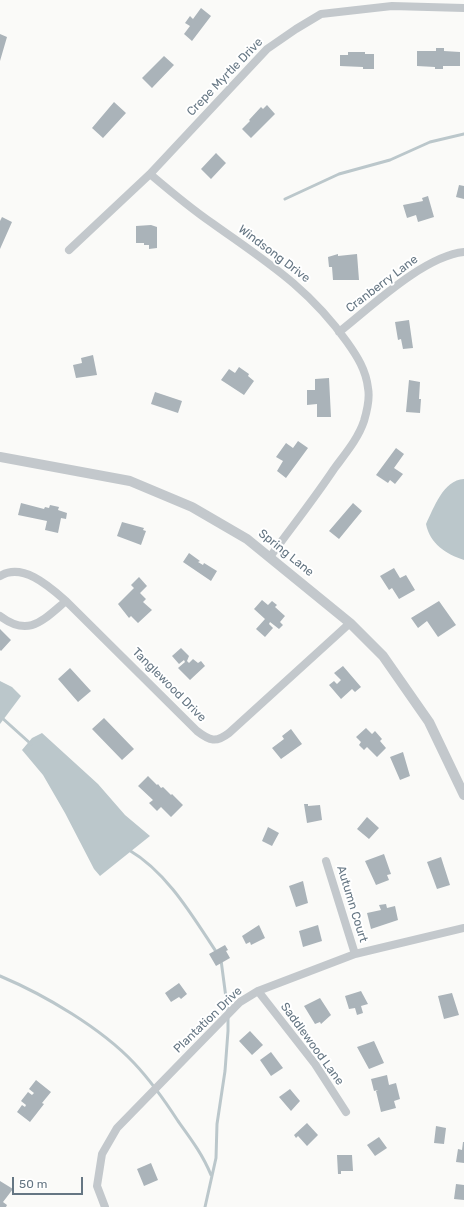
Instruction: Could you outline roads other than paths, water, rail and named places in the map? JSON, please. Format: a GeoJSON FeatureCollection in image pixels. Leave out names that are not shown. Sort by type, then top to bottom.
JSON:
{"type":"FeatureCollection","features":[{"type":"Feature","properties":{"kind":"street","name":"Crepe Myrtle Drive"},"geometry":{"type":"LineString","coordinates":[[69,250],[150,174],[267,49],[296,29],[321,14],[392,3],[464,8]]}},
{"type":"Feature","properties":{"kind":"street","name":"Windsong Drive"},"geometry":{"type":"LineString","coordinates":[[150,174],[210,222],[288,277],[308,295],[339,332],[358,359],[365,372],[369,389],[368,404],[364,421],[356,438],[322,489],[270,557]]}},
{"type":"Feature","properties":{"kind":"street","name":"Cranberry Lane"},"geometry":{"type":"LineString","coordinates":[[339,332],[412,274],[433,261],[450,254],[464,252]]}},
{"type":"Feature","properties":{"kind":"street","name":"Spring Lane"},"geometry":{"type":"LineString","coordinates":[[0,457],[130,481],[192,507],[247,539],[350,623],[383,656],[429,722],[464,795]]}},
{"type":"Feature","properties":{"kind":"street","name":"Tanglewood Drive"},"geometry":{"type":"LineString","coordinates":[[0,576],[12,573],[31,575],[46,584],[66,601],[197,731],[214,740],[221,739],[230,733],[350,623]]}},
{"type":"Feature","properties":{"kind":"street"},"geometry":{"type":"LineString","coordinates":[[0,616],[8,622],[20,627],[31,626],[45,619],[66,601]]}},
{"type":"Feature","properties":{"kind":"street","name":"Autumn Court"},"geometry":{"type":"LineString","coordinates":[[326,861],[355,954]]}},
{"type":"Feature","properties":{"kind":"street","name":"Plantation Drive"},"geometry":{"type":"LineString","coordinates":[[105,1207],[97,1186],[102,1154],[117,1128],[240,1002],[258,991],[355,954],[464,928]]}},
{"type":"Feature","properties":{"kind":"street","name":"Saddlewood Lane"},"geometry":{"type":"LineString","coordinates":[[258,991],[315,1064],[346,1112]]}},
{"type":"Feature","properties":{"kind":"waterway"},"geometry":{"type":"LineString","coordinates":[[285,199],[339,174],[390,160],[430,142],[464,134]]}},
{"type":"Feature","properties":{"kind":"waterway"},"geometry":{"type":"LineString","coordinates":[[0,716],[31,744]]}},
{"type":"Feature","properties":{"kind":"waterway"},"geometry":{"type":"LineString","coordinates":[[129,850],[143,860],[168,883],[217,953]]}},
{"type":"Feature","properties":{"kind":"waterway"},"geometry":{"type":"LineString","coordinates":[[205,1207],[216,1158],[217,1124],[225,1071],[228,1031],[228,1013],[221,960]]}},
{"type":"Feature","properties":{"kind":"waterway"},"geometry":{"type":"LineString","coordinates":[[0,976],[35,993],[72,1014],[89,1025],[121,1050],[134,1063],[163,1099],[196,1147],[211,1175]]}}]}
